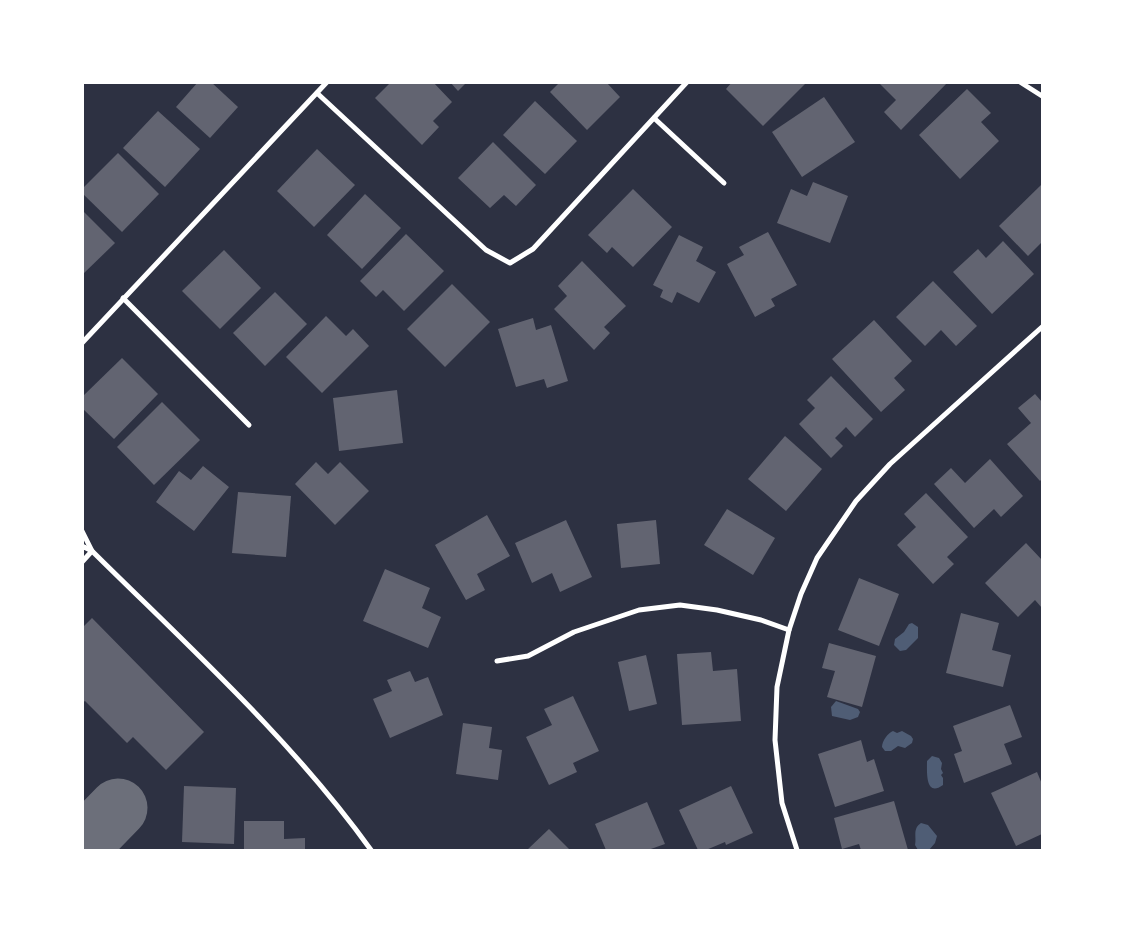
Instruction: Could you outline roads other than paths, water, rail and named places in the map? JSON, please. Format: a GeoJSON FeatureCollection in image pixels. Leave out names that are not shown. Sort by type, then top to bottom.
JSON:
{"type":"FeatureCollection","features":[{"type":"Feature","properties":{"kind":"street"},"geometry":{"type":"LineString","coordinates":[[82,343],[328,82]]}},
{"type":"Feature","properties":{"kind":"street"},"geometry":{"type":"LineString","coordinates":[[318,93],[486,250],[510,263],[533,249],[687,82]]}},
{"type":"Feature","properties":{"kind":"street"},"geometry":{"type":"LineString","coordinates":[[1020,82],[1042,96]]}},
{"type":"Feature","properties":{"kind":"street"},"geometry":{"type":"LineString","coordinates":[[654,118],[724,183]]}},
{"type":"Feature","properties":{"kind":"street"},"geometry":{"type":"LineString","coordinates":[[123,298],[249,425]]}},
{"type":"Feature","properties":{"kind":"street"},"geometry":{"type":"LineString","coordinates":[[797,850],[782,803],[775,740],[777,687],[789,630],[801,594],[817,558],[856,501],[890,464],[1042,327]]}},
{"type":"Feature","properties":{"kind":"street"},"geometry":{"type":"LineString","coordinates":[[82,531],[92,551]]}},
{"type":"Feature","properties":{"kind":"street"},"geometry":{"type":"LineString","coordinates":[[82,546],[92,551],[220,677],[296,756],[371,850]]}},
{"type":"Feature","properties":{"kind":"street"},"geometry":{"type":"LineString","coordinates":[[82,562],[92,551]]}},
{"type":"Feature","properties":{"kind":"street"},"geometry":{"type":"LineString","coordinates":[[497,662],[528,656],[574,632],[639,610],[680,605],[718,610],[761,620],[789,630]]}},
{"type":"Feature","properties":{"kind":"water"},"geometry":{"type":"Polygon","coordinates":[[[912,623],[918,627],[918,638],[906,650],[900,651],[894,645],[895,639],[912,623]]]}},
{"type":"Feature","properties":{"kind":"water"},"geometry":{"type":"Polygon","coordinates":[[[836,701],[858,709],[860,712],[858,717],[850,720],[832,716],[831,707],[836,701]]]}},
{"type":"Feature","properties":{"kind":"water"},"geometry":{"type":"Polygon","coordinates":[[[893,731],[897,733],[902,731],[911,736],[913,739],[912,743],[905,748],[898,746],[891,751],[885,751],[882,747],[883,742],[887,735],[893,731]]]}},
{"type":"Feature","properties":{"kind":"water"},"geometry":{"type":"Polygon","coordinates":[[[932,756],[939,758],[942,763],[941,769],[943,773],[941,775],[943,785],[937,788],[930,786],[927,776],[927,761],[932,756]]]}},
{"type":"Feature","properties":{"kind":"water"},"geometry":{"type":"Polygon","coordinates":[[[921,823],[928,825],[937,836],[935,843],[929,850],[918,850],[915,845],[916,830],[921,823]]]}}]}
